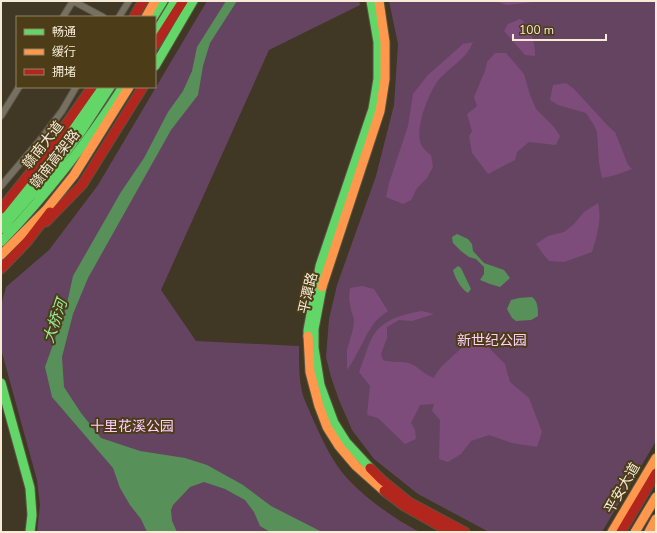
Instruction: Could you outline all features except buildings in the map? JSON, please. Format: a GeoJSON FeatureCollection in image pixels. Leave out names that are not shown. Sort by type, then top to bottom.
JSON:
{"type":"FeatureCollection","features":[{"type":"Feature","properties":{"kind":"main road"},"geometry":{"type":"LineString","coordinates":[[135,16],[143,1]]}},
{"type":"Feature","properties":{"kind":"main road"},"geometry":{"type":"LineString","coordinates":[[147,16],[155,1]]}},
{"type":"Feature","properties":{"kind":"main road"},"geometry":{"type":"LineString","coordinates":[[154,16],[163,1]]}},
{"type":"Feature","properties":{"kind":"main road"},"geometry":{"type":"LineString","coordinates":[[156,32],[175,1]]}},
{"type":"Feature","properties":{"kind":"main road"},"geometry":{"type":"LineString","coordinates":[[156,43],[183,1]]}},
{"type":"Feature","properties":{"kind":"main road"},"geometry":{"type":"LineString","coordinates":[[156,64],[192,1]]}},
{"type":"Feature","properties":{"kind":"main road","name":"平潭路"},"geometry":{"type":"LineString","coordinates":[[371,1],[378,42],[378,79],[373,109],[320,266],[308,330],[310,372],[317,400],[327,427],[339,446],[356,466],[404,506],[450,532]]}},
{"type":"Feature","properties":{"kind":"main road","name":"平潭路"},"geometry":{"type":"LineString","coordinates":[[379,1],[386,42],[385,79],[380,111],[321,290],[314,329],[314,348],[317,371],[320,385],[334,424],[346,442],[363,461],[382,480],[409,502],[465,532]]}},
{"type":"Feature","properties":{"kind":"main road"},"geometry":{"type":"LineString","coordinates":[[1,210],[46,153],[91,88]]}},
{"type":"Feature","properties":{"kind":"main road","name":"赣南大道"},"geometry":{"type":"LineString","coordinates":[[1,217],[52,159],[102,88]]}},
{"type":"Feature","properties":{"kind":"main road","name":"赣南高架路"},"geometry":{"type":"LineString","coordinates":[[1,229],[49,175],[82,130],[109,88]]}},
{"type":"Feature","properties":{"kind":"main road","name":"赣南高架路"},"geometry":{"type":"LineString","coordinates":[[1,242],[23,220],[59,179],[104,119],[122,88]]}},
{"type":"Feature","properties":{"kind":"main road"},"geometry":{"type":"LineString","coordinates":[[1,264],[40,229],[128,88]]}},
{"type":"Feature","properties":{"kind":"main road"},"geometry":{"type":"LineString","coordinates":[[1,269],[82,185],[142,88]]}},
{"type":"Feature","properties":{"kind":"main road"},"geometry":{"type":"LineString","coordinates":[[1,210],[52,159]]}},
{"type":"Feature","properties":{"kind":"main road"},"geometry":{"type":"LineString","coordinates":[[1,255],[46,210],[74,175]]}},
{"type":"Feature","properties":{"kind":"main road"},"geometry":{"type":"LineString","coordinates":[[1,383],[30,488],[32,505],[30,532]]}},
{"type":"Feature","properties":{"kind":"main road","name":"平安大道"},"geometry":{"type":"LineString","coordinates":[[612,532],[656,458]]}},
{"type":"Feature","properties":{"kind":"main road","name":"平安大道"},"geometry":{"type":"LineString","coordinates":[[621,532],[656,473]]}},
{"type":"Feature","properties":{"kind":"main road"},"geometry":{"type":"LineString","coordinates":[[635,532],[656,497]]}},
{"type":"Feature","properties":{"kind":"main road"},"geometry":{"type":"LineString","coordinates":[[648,532],[656,520]]}},
{"type":"Feature","properties":{"kind":"street"},"geometry":{"type":"LineString","coordinates":[[64,16],[73,1],[101,16]]}},
{"type":"Feature","properties":{"kind":"street"},"geometry":{"type":"LineString","coordinates":[[120,16],[129,1]]}},
{"type":"Feature","properties":{"kind":"street"},"geometry":{"type":"LineString","coordinates":[[1,116],[18,88]]}},
{"type":"Feature","properties":{"kind":"street"},"geometry":{"type":"LineString","coordinates":[[1,186],[40,140],[62,111],[75,88]]}},
{"type":"Feature","properties":{"kind":"green space","name":"十里花溪公园"},"geometry":{"type":"Polygon","coordinates":[[[207,1],[359,1],[360,5],[269,50],[161,290],[196,341],[299,346],[300,375],[303,395],[322,438],[337,465],[348,480],[367,497],[388,513],[420,532],[37,532],[40,505],[37,480],[1,349],[1,306],[6,287],[49,250],[98,185],[207,1]]]}},
{"type":"Feature","properties":{"kind":"green space","name":"新世纪公园"},"geometry":{"type":"Polygon","coordinates":[[[389,1],[656,1],[656,441],[602,532],[489,532],[418,494],[374,459],[352,430],[339,400],[326,357],[329,319],[337,285],[376,176],[394,105],[398,44],[389,1]]]}},
{"type":"Feature","properties":{"kind":"shaded area"},"geometry":{"type":"Polygon","coordinates":[[[226,1],[237,1],[210,43],[203,66],[198,95],[171,130],[88,278],[73,314],[62,357],[64,387],[81,413],[101,438],[140,451],[185,458],[207,465],[243,485],[271,506],[322,532],[270,532],[260,526],[254,512],[245,500],[225,489],[204,482],[190,487],[173,505],[171,510],[172,521],[177,532],[147,532],[141,519],[130,505],[120,488],[113,468],[52,397],[45,367],[66,308],[73,276],[121,192],[144,158],[168,112],[183,91],[192,71],[197,47],[226,1]]]}},
{"type":"Feature","properties":{"kind":"shaded area"},"geometry":{"type":"Polygon","coordinates":[[[497,1],[542,1],[506,5],[497,1]]]}},
{"type":"Feature","properties":{"kind":"shaded area"},"geometry":{"type":"Polygon","coordinates":[[[520,19],[527,25],[532,36],[535,56],[525,55],[504,31],[508,24],[520,19]]]}},
{"type":"Feature","properties":{"kind":"shaded area"},"geometry":{"type":"Polygon","coordinates":[[[473,42],[467,53],[436,83],[424,110],[421,119],[419,137],[423,147],[431,155],[433,167],[427,178],[417,188],[411,200],[403,204],[386,197],[389,183],[408,126],[413,94],[427,76],[463,44],[473,42]]]}},
{"type":"Feature","properties":{"kind":"shaded area"},"geometry":{"type":"Polygon","coordinates":[[[495,53],[506,53],[524,74],[536,109],[554,127],[560,136],[556,145],[529,142],[517,152],[515,160],[488,174],[472,153],[469,136],[472,131],[467,114],[477,106],[474,97],[485,71],[487,62],[495,53]]]}},
{"type":"Feature","properties":{"kind":"shaded area"},"geometry":{"type":"Polygon","coordinates":[[[566,83],[574,89],[615,132],[628,165],[632,169],[602,178],[599,163],[597,132],[586,113],[558,105],[550,100],[553,85],[566,83]]]}},
{"type":"Feature","properties":{"kind":"shaded area"},"geometry":{"type":"Polygon","coordinates":[[[598,203],[599,221],[592,252],[564,262],[549,261],[536,244],[548,236],[564,232],[574,224],[584,212],[598,203]]]}},
{"type":"Feature","properties":{"kind":"shaded area"},"geometry":{"type":"Polygon","coordinates":[[[457,234],[468,239],[472,244],[473,251],[484,263],[504,270],[510,278],[500,287],[480,280],[484,274],[484,267],[476,259],[469,257],[461,251],[453,243],[452,237],[457,234]]]}},
{"type":"Feature","properties":{"kind":"shaded area"},"geometry":{"type":"Polygon","coordinates":[[[458,266],[461,268],[471,289],[468,293],[461,286],[454,273],[453,270],[458,266]]]}},
{"type":"Feature","properties":{"kind":"shaded area"},"geometry":{"type":"Polygon","coordinates":[[[362,286],[374,289],[388,311],[371,327],[347,370],[347,350],[353,329],[354,319],[349,299],[350,288],[362,286]]]}},
{"type":"Feature","properties":{"kind":"shaded area"},"geometry":{"type":"Polygon","coordinates":[[[532,297],[537,303],[538,316],[531,320],[516,321],[512,318],[507,309],[511,300],[532,297]]]}},
{"type":"Feature","properties":{"kind":"shaded area"},"geometry":{"type":"Polygon","coordinates":[[[422,311],[434,314],[412,321],[399,320],[387,327],[387,338],[381,354],[383,360],[409,363],[434,378],[442,366],[463,346],[471,334],[488,347],[505,364],[510,382],[529,398],[542,432],[537,447],[512,443],[489,435],[471,441],[461,454],[448,462],[439,459],[440,420],[432,411],[434,404],[420,405],[411,423],[415,430],[416,439],[405,444],[378,418],[367,415],[370,386],[359,372],[373,336],[382,325],[388,321],[422,311]]]}},
{"type":"Feature","properties":{"kind":"traffic: fast"},"geometry":{"type":"LineString","coordinates":[[154,16],[163,1]]}},
{"type":"Feature","properties":{"kind":"traffic: fast"},"geometry":{"type":"LineString","coordinates":[[156,32],[175,1]]}},
{"type":"Feature","properties":{"kind":"traffic: fast"},"geometry":{"type":"LineString","coordinates":[[156,64],[193,1]]}},
{"type":"Feature","properties":{"kind":"traffic: fast"},"geometry":{"type":"LineString","coordinates":[[308,336],[320,266],[373,109],[378,79],[378,42],[371,1]]}},
{"type":"Feature","properties":{"kind":"traffic: fast"},"geometry":{"type":"LineString","coordinates":[[1,217],[52,159],[102,88]]}},
{"type":"Feature","properties":{"kind":"traffic: fast"},"geometry":{"type":"LineString","coordinates":[[1,229],[49,175],[82,130],[109,88]]}},
{"type":"Feature","properties":{"kind":"traffic: fast"},"geometry":{"type":"LineString","coordinates":[[1,242],[66,168],[122,88]]}},
{"type":"Feature","properties":{"kind":"traffic: fast"},"geometry":{"type":"LineString","coordinates":[[322,287],[314,329],[314,348],[320,385],[334,423],[346,442],[370,468]]}},
{"type":"Feature","properties":{"kind":"traffic: fast"},"geometry":{"type":"LineString","coordinates":[[1,383],[30,488],[32,515],[30,532]]}},
{"type":"Feature","properties":{"kind":"traffic: slow"},"geometry":{"type":"LineString","coordinates":[[147,16],[155,1]]}},
{"type":"Feature","properties":{"kind":"traffic: slow"},"geometry":{"type":"LineString","coordinates":[[322,287],[380,111],[385,79],[385,42],[379,1]]}},
{"type":"Feature","properties":{"kind":"traffic: slow"},"geometry":{"type":"LineString","coordinates":[[1,255],[46,210],[74,175],[128,88]]}},
{"type":"Feature","properties":{"kind":"traffic: slow"},"geometry":{"type":"LineString","coordinates":[[308,336],[310,372],[319,406],[327,427],[339,446],[356,466],[384,491]]}},
{"type":"Feature","properties":{"kind":"traffic: slow"},"geometry":{"type":"LineString","coordinates":[[612,532],[656,458]]}},
{"type":"Feature","properties":{"kind":"traffic: slow"},"geometry":{"type":"LineString","coordinates":[[635,532],[656,497]]}},
{"type":"Feature","properties":{"kind":"traffic: slow"},"geometry":{"type":"LineString","coordinates":[[649,532],[656,519]]}},
{"type":"Feature","properties":{"kind":"traffic: jam"},"geometry":{"type":"LineString","coordinates":[[135,16],[143,1]]}},
{"type":"Feature","properties":{"kind":"traffic: jam"},"geometry":{"type":"LineString","coordinates":[[156,43],[183,1]]}},
{"type":"Feature","properties":{"kind":"traffic: jam"},"geometry":{"type":"LineString","coordinates":[[1,209],[46,153],[91,88]]}},
{"type":"Feature","properties":{"kind":"traffic: jam"},"geometry":{"type":"LineString","coordinates":[[46,222],[82,185],[142,88]]}},
{"type":"Feature","properties":{"kind":"traffic: jam"},"geometry":{"type":"LineString","coordinates":[[1,269],[27,242],[50,212]]}},
{"type":"Feature","properties":{"kind":"traffic: jam"},"geometry":{"type":"LineString","coordinates":[[370,468],[409,502],[465,532]]}},
{"type":"Feature","properties":{"kind":"traffic: jam"},"geometry":{"type":"LineString","coordinates":[[621,532],[656,473]]}},
{"type":"Feature","properties":{"kind":"traffic: jam"},"geometry":{"type":"LineString","coordinates":[[384,491],[404,506],[450,532]]}},
{"type":"Feature","properties":{"kind":"water label","name":"大桥河"},"geometry":{"type":"Point","coordinates":[55,321]}}]}
